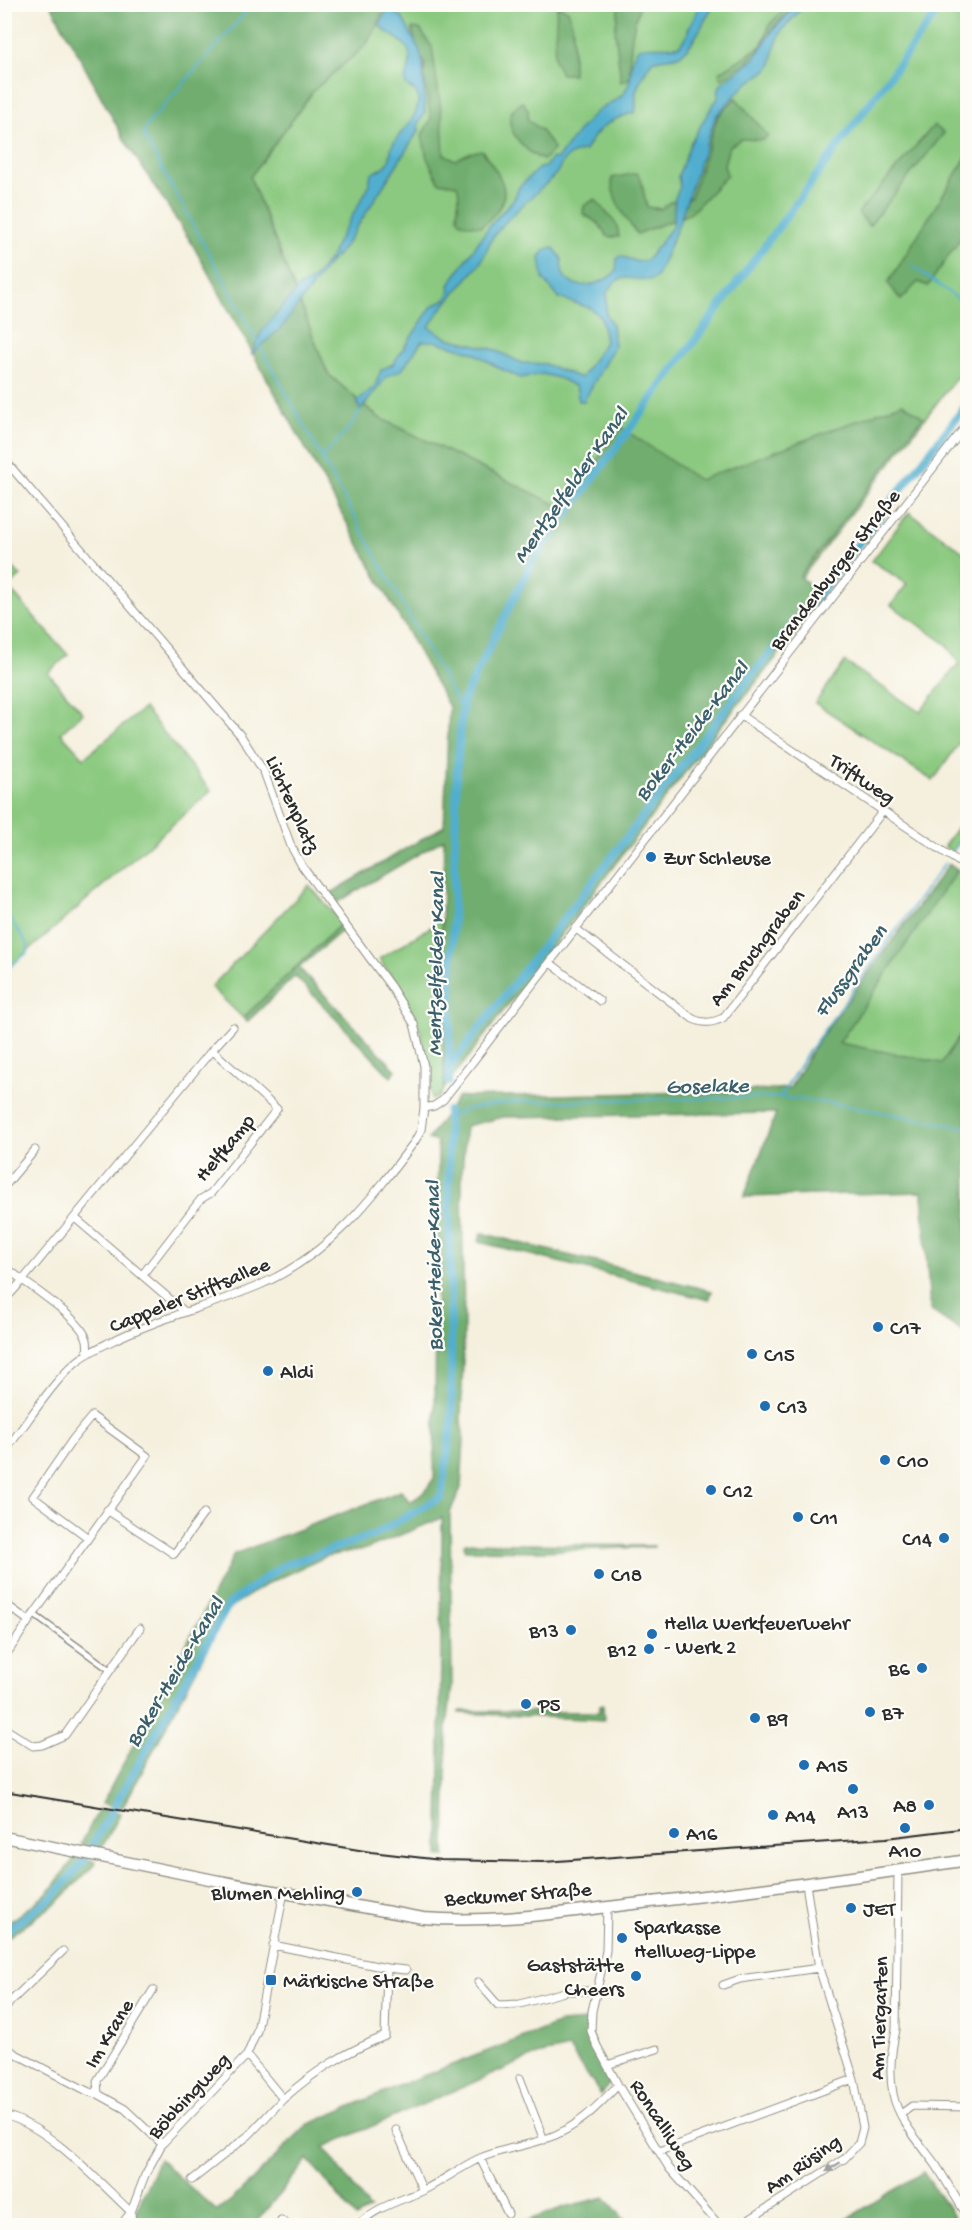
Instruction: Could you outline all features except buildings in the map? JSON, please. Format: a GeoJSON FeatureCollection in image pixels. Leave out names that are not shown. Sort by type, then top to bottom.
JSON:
{"type":"FeatureCollection","features":[{"type":"Feature","properties":{"kind":"main road","name":"Beckumer Straße"},"geometry":{"type":"LineString","coordinates":[[4,1837],[423,1918],[452,1920],[505,1918],[806,1884],[968,1860]]}},
{"type":"Feature","properties":{"kind":"street","name":"Brandenburger Straße"},"geometry":{"type":"LineString","coordinates":[[424,1108],[434,1106],[442,1100],[968,423]]}},
{"type":"Feature","properties":{"kind":"street","name":"Lichtenplatz"},"geometry":{"type":"LineString","coordinates":[[4,459],[190,675],[254,754],[264,772],[291,846],[302,866],[391,987],[414,1024],[424,1066],[424,1108]]}},
{"type":"Feature","properties":{"kind":"street","name":"Triftweg"},"geometry":{"type":"LineString","coordinates":[[740,715],[968,868]]}},
{"type":"Feature","properties":{"kind":"street","name":"Am Bruchgraben"},"geometry":{"type":"LineString","coordinates":[[575,927],[693,1019],[703,1023],[717,1021],[723,1018],[882,811]]}},
{"type":"Feature","properties":{"kind":"street"},"geometry":{"type":"LineString","coordinates":[[549,962],[600,1001]]}},
{"type":"Feature","properties":{"kind":"street"},"geometry":{"type":"LineString","coordinates":[[4,1300],[233,1027]]}},
{"type":"Feature","properties":{"kind":"street","name":"Helfkamp"},"geometry":{"type":"LineString","coordinates":[[143,1274],[201,1199],[211,1193],[277,1109],[212,1050]]}},
{"type":"Feature","properties":{"kind":"street","name":"Cappeler Stiftsallee"},"geometry":{"type":"LineString","coordinates":[[4,1452],[64,1374],[87,1354],[128,1334],[258,1286],[286,1273],[336,1236],[354,1219],[415,1141],[421,1130],[424,1108]]}},
{"type":"Feature","properties":{"kind":"street"},"geometry":{"type":"LineString","coordinates":[[4,1186],[8,1176],[35,1150]]}},
{"type":"Feature","properties":{"kind":"street"},"geometry":{"type":"LineString","coordinates":[[75,1218],[143,1274],[184,1312]]}},
{"type":"Feature","properties":{"kind":"street"},"geometry":{"type":"LineString","coordinates":[[4,1266],[73,1318],[86,1339],[87,1354]]}},
{"type":"Feature","properties":{"kind":"street"},"geometry":{"type":"LineString","coordinates":[[4,1658],[87,1537],[147,1456],[92,1416],[33,1497],[87,1537]]}},
{"type":"Feature","properties":{"kind":"street"},"geometry":{"type":"LineString","coordinates":[[107,1510],[174,1554],[204,1513]]}},
{"type":"Feature","properties":{"kind":"street"},"geometry":{"type":"LineString","coordinates":[[4,1603],[28,1621]]}},
{"type":"Feature","properties":{"kind":"street"},"geometry":{"type":"LineString","coordinates":[[33,1614],[110,1670]]}},
{"type":"Feature","properties":{"kind":"street"},"geometry":{"type":"LineString","coordinates":[[4,1728],[33,1746],[42,1745],[65,1735],[140,1628]]}},
{"type":"Feature","properties":{"kind":"street","name":"Am Tiergarten"},"geometry":{"type":"LineString","coordinates":[[898,1871],[896,2030],[891,2052],[893,2096],[901,2114],[968,2217]]}},
{"type":"Feature","properties":{"kind":"street","name":"Am Rüsing"},"geometry":{"type":"LineString","coordinates":[[739,2226],[844,2159],[859,2142],[863,2128],[854,2079],[819,1968],[806,1884]]}},
{"type":"Feature","properties":{"kind":"street","name":"Böbbingweg"},"geometry":{"type":"LineString","coordinates":[[120,2226],[131,2212],[145,2175],[162,2144],[247,2055],[256,2031],[284,1892]]}},
{"type":"Feature","properties":{"kind":"street","name":"Roncalliweg"},"geometry":{"type":"LineString","coordinates":[[607,1907],[606,1951],[592,2011],[591,2031],[618,2085],[669,2168],[720,2226]]}},
{"type":"Feature","properties":{"kind":"street"},"geometry":{"type":"LineString","coordinates":[[273,1945],[405,1970]]}},
{"type":"Feature","properties":{"kind":"street"},"geometry":{"type":"LineString","coordinates":[[4,2011],[35,1976],[63,1951]]}},
{"type":"Feature","properties":{"kind":"street"},"geometry":{"type":"LineString","coordinates":[[192,2180],[249,2135],[283,2099],[322,2068],[352,2050],[385,2036],[387,1968]]}},
{"type":"Feature","properties":{"kind":"street"},"geometry":{"type":"LineString","coordinates":[[723,1985],[740,1979],[819,1968]]}},
{"type":"Feature","properties":{"kind":"street"},"geometry":{"type":"LineString","coordinates":[[478,1982],[498,2005],[520,2004],[568,1990],[597,1991]]}},
{"type":"Feature","properties":{"kind":"street","name":"Im Krane"},"geometry":{"type":"LineString","coordinates":[[98,2094],[98,2081],[153,1990]]}},
{"type":"Feature","properties":{"kind":"street","name":"Im Krane"},"geometry":{"type":"LineString","coordinates":[[4,2044],[14,2053],[125,2109],[162,2144]]}},
{"type":"Feature","properties":{"kind":"street","name":"Roncalliweg"},"geometry":{"type":"LineString","coordinates":[[607,2065],[657,2049]]}},
{"type":"Feature","properties":{"kind":"street"},"geometry":{"type":"LineString","coordinates":[[247,2055],[283,2099]]}},
{"type":"Feature","properties":{"kind":"street"},"geometry":{"type":"LineString","coordinates":[[520,2078],[544,2140]]}},
{"type":"Feature","properties":{"kind":"street"},"geometry":{"type":"LineString","coordinates":[[660,2151],[854,2079]]}},
{"type":"Feature","properties":{"kind":"street"},"geometry":{"type":"LineString","coordinates":[[358,2226],[366,2217],[423,2191],[480,2158],[544,2140],[567,2130],[591,2113],[618,2085]]}},
{"type":"Feature","properties":{"kind":"street"},"geometry":{"type":"LineString","coordinates":[[901,2114],[912,2106],[968,2106]]}},
{"type":"Feature","properties":{"kind":"street"},"geometry":{"type":"LineString","coordinates":[[4,2115],[27,2123],[69,2154],[131,2212]]}},
{"type":"Feature","properties":{"kind":"street"},"geometry":{"type":"LineString","coordinates":[[396,2130],[423,2191]]}},
{"type":"Feature","properties":{"kind":"street"},"geometry":{"type":"LineString","coordinates":[[480,2158],[508,2214]]}},
{"type":"Feature","properties":{"kind":"street","name":"Böbbingweg"},"geometry":{"type":"LineString","coordinates":[[131,2212],[132,2226]]}},
{"type":"Feature","properties":{"kind":"street"},"geometry":{"type":"LineString","coordinates":[[366,2217],[372,2226]]}},
{"type":"Feature","properties":{"kind":"street"},"geometry":{"type":"LineString","coordinates":[[281,2220],[289,2226]]}},
{"type":"Feature","properties":{"kind":"green space"},"geometry":{"type":"Polygon","coordinates":[[[51,5],[385,5],[378,25],[365,46],[314,90],[250,177],[328,374],[378,417],[563,508],[621,427],[699,480],[903,403],[923,417],[800,576],[824,599],[718,729],[444,1089],[442,920],[444,839],[338,902],[331,893],[444,826],[449,707],[191,242],[125,141],[51,5]]]}},
{"type":"Feature","properties":{"kind":"green space"},"geometry":{"type":"Polygon","coordinates":[[[385,5],[967,5],[967,364],[800,580],[564,509],[378,417],[328,374],[250,177],[314,90],[365,46],[378,25],[385,5]]]}},
{"type":"Feature","properties":{"kind":"green space"},"geometry":{"type":"Polygon","coordinates":[[[619,5],[640,5],[631,41],[630,78],[621,82],[615,30],[619,5]]]}},
{"type":"Feature","properties":{"kind":"green space"},"geometry":{"type":"Polygon","coordinates":[[[788,5],[795,5],[772,29],[760,49],[747,62],[722,79],[719,73],[761,46],[770,24],[788,5]]]}},
{"type":"Feature","properties":{"kind":"green space"},"geometry":{"type":"Polygon","coordinates":[[[557,6],[568,10],[573,27],[573,74],[561,74],[554,59],[557,6]]]}},
{"type":"Feature","properties":{"kind":"green space"},"geometry":{"type":"Polygon","coordinates":[[[412,28],[420,29],[432,47],[442,117],[444,154],[455,160],[482,150],[501,181],[504,190],[500,207],[482,226],[469,225],[458,218],[457,185],[439,182],[427,158],[422,135],[431,119],[424,77],[425,63],[418,52],[412,28]]]}},
{"type":"Feature","properties":{"kind":"green space"},"geometry":{"type":"Polygon","coordinates":[[[736,98],[768,136],[763,140],[741,139],[729,147],[724,165],[727,175],[691,213],[637,234],[616,200],[612,178],[637,173],[641,180],[647,207],[661,209],[670,202],[691,197],[718,116],[736,98]]]}},
{"type":"Feature","properties":{"kind":"green space"},"geometry":{"type":"Polygon","coordinates":[[[523,102],[528,110],[528,120],[541,130],[554,149],[543,160],[527,150],[510,125],[510,116],[514,108],[523,102]]]}},
{"type":"Feature","properties":{"kind":"green space"},"geometry":{"type":"Polygon","coordinates":[[[934,125],[944,133],[869,226],[858,213],[934,125]]]}},
{"type":"Feature","properties":{"kind":"green space"},"geometry":{"type":"Polygon","coordinates":[[[967,156],[968,209],[965,232],[928,286],[918,282],[901,300],[888,283],[967,156]]]}},
{"type":"Feature","properties":{"kind":"green space"},"geometry":{"type":"Polygon","coordinates":[[[595,199],[617,225],[619,237],[608,237],[598,223],[583,214],[584,206],[595,199]]]}},
{"type":"Feature","properties":{"kind":"green space"},"geometry":{"type":"Polygon","coordinates":[[[909,512],[967,555],[967,743],[962,739],[933,781],[815,703],[845,662],[920,712],[959,663],[946,644],[891,605],[907,584],[872,561],[909,512]]]}},
{"type":"Feature","properties":{"kind":"green space"},"geometry":{"type":"Polygon","coordinates":[[[5,559],[21,576],[8,587],[68,655],[48,673],[83,713],[61,733],[84,758],[144,708],[211,791],[5,971],[5,559]]]}},
{"type":"Feature","properties":{"kind":"green space"},"geometry":{"type":"Polygon","coordinates":[[[967,813],[967,832],[952,852],[944,846],[967,813]]]}},
{"type":"Feature","properties":{"kind":"green space"},"geometry":{"type":"Polygon","coordinates":[[[949,864],[957,870],[839,1043],[942,1063],[967,1025],[967,1335],[930,1310],[922,1192],[744,1197],[776,1113],[504,1117],[466,1126],[462,1172],[464,1333],[461,1420],[464,1440],[461,1488],[450,1512],[452,1686],[447,1727],[445,1857],[439,1857],[442,1518],[366,1549],[327,1556],[269,1583],[230,1607],[123,1807],[102,1804],[234,1554],[401,1491],[410,1502],[424,1493],[434,1478],[438,1151],[437,1142],[428,1139],[458,1097],[746,1091],[790,1088],[815,1045],[949,864]]]}},
{"type":"Feature","properties":{"kind":"green space"},"geometry":{"type":"Polygon","coordinates":[[[957,870],[967,877],[967,1024],[942,1063],[838,1043],[957,870]]]}},
{"type":"Feature","properties":{"kind":"green space"},"geometry":{"type":"Polygon","coordinates":[[[309,885],[342,923],[243,1018],[211,987],[309,885]]]}},
{"type":"Feature","properties":{"kind":"green space"},"geometry":{"type":"Polygon","coordinates":[[[442,920],[444,1089],[439,1097],[432,1099],[421,1032],[400,989],[379,959],[442,920]]]}},
{"type":"Feature","properties":{"kind":"green space"},"geometry":{"type":"Polygon","coordinates":[[[342,923],[345,928],[299,968],[396,1070],[391,1077],[295,976],[247,1022],[243,1018],[342,923]]]}},
{"type":"Feature","properties":{"kind":"green space"},"geometry":{"type":"Polygon","coordinates":[[[481,1233],[712,1291],[709,1300],[479,1242],[481,1233]]]}},
{"type":"Feature","properties":{"kind":"green space"},"geometry":{"type":"Polygon","coordinates":[[[464,1543],[654,1547],[542,1551],[465,1550],[464,1543]]]}},
{"type":"Feature","properties":{"kind":"green space"},"geometry":{"type":"Polygon","coordinates":[[[603,1704],[604,1720],[459,1713],[459,1711],[599,1712],[600,1705],[603,1704]]]}},
{"type":"Feature","properties":{"kind":"green space"},"geometry":{"type":"Polygon","coordinates":[[[99,1809],[121,1813],[101,1849],[81,1844],[99,1809]]]}},
{"type":"Feature","properties":{"kind":"green space"},"geometry":{"type":"Polygon","coordinates":[[[75,1857],[95,1861],[93,1866],[59,1901],[5,1939],[5,1925],[48,1893],[75,1857]]]}},
{"type":"Feature","properties":{"kind":"green space"},"geometry":{"type":"Polygon","coordinates":[[[587,2021],[594,2047],[611,2081],[601,2095],[569,2048],[537,2055],[324,2147],[370,2209],[356,2218],[308,2159],[254,2225],[141,2225],[135,2213],[159,2159],[217,2211],[234,2198],[307,2125],[405,2083],[560,2023],[587,2021]]]}},
{"type":"Feature","properties":{"kind":"green space"},"geometry":{"type":"Polygon","coordinates":[[[923,2172],[960,2225],[837,2225],[923,2172]]]}},
{"type":"Feature","properties":{"kind":"green space"},"geometry":{"type":"Polygon","coordinates":[[[605,2197],[629,2225],[516,2225],[564,2207],[605,2197]]]}},
{"type":"Feature","properties":{"kind":"water"},"geometry":{"type":"Polygon","coordinates":[[[700,5],[714,5],[686,50],[678,56],[652,61],[637,88],[635,112],[605,125],[595,135],[585,151],[574,153],[565,159],[555,175],[500,228],[480,263],[429,327],[447,338],[493,349],[522,363],[545,364],[581,378],[605,342],[601,317],[590,308],[559,298],[543,279],[540,257],[546,249],[554,248],[562,259],[562,271],[566,279],[581,285],[591,285],[609,277],[616,271],[617,259],[621,256],[638,262],[647,260],[673,226],[675,198],[680,187],[678,176],[691,142],[718,99],[722,83],[754,59],[772,31],[797,5],[805,5],[782,30],[769,69],[746,84],[716,116],[678,226],[657,276],[652,280],[625,278],[616,281],[607,292],[606,314],[612,324],[614,346],[584,401],[579,401],[576,387],[561,379],[543,374],[520,378],[472,352],[434,341],[422,341],[402,370],[387,376],[360,411],[357,401],[375,386],[381,370],[393,364],[432,306],[446,299],[450,290],[449,285],[490,225],[514,199],[519,187],[539,168],[545,167],[552,158],[557,159],[594,114],[623,94],[629,82],[633,57],[639,48],[680,45],[700,5]]]}},
{"type":"Feature","properties":{"kind":"water"},"geometry":{"type":"Polygon","coordinates":[[[389,10],[402,17],[420,51],[423,64],[425,113],[418,124],[419,130],[343,249],[330,262],[283,326],[251,355],[262,331],[300,286],[312,280],[333,254],[336,244],[368,188],[371,174],[389,162],[392,146],[417,109],[417,93],[405,82],[410,62],[408,49],[380,26],[384,15],[389,10]]]}},
{"type":"Feature","properties":{"kind":"waterway"},"geometry":{"type":"LineString","coordinates":[[253,4],[146,126],[144,136],[463,713]]}},
{"type":"Feature","properties":{"kind":"waterway","name":"Mentzelfelder Kanal"},"geometry":{"type":"LineString","coordinates":[[449,1068],[457,768],[463,700],[533,560],[943,4]]}},
{"type":"Feature","properties":{"kind":"waterway"},"geometry":{"type":"LineString","coordinates":[[911,265],[968,306]]}},
{"type":"Feature","properties":{"kind":"waterway","name":"Boker-Heide-Kanal"},"geometry":{"type":"LineString","coordinates":[[449,1082],[449,1068],[749,679],[825,587],[968,403]]}},
{"type":"Feature","properties":{"kind":"waterway"},"geometry":{"type":"LineString","coordinates":[[322,457],[348,430],[360,411]]}},
{"type":"Feature","properties":{"kind":"waterway","name":"Flussgraben"},"geometry":{"type":"LineString","coordinates":[[952,852],[968,832]]}},
{"type":"Feature","properties":{"kind":"waterway","name":"Flussgraben"},"geometry":{"type":"LineString","coordinates":[[781,1096],[808,1052],[945,863]]}},
{"type":"Feature","properties":{"kind":"waterway"},"geometry":{"type":"LineString","coordinates":[[4,910],[28,945],[27,953],[4,971]]}},
{"type":"Feature","properties":{"kind":"waterway","name":"Goselake"},"geometry":{"type":"LineString","coordinates":[[447,1120],[466,1109],[511,1102],[780,1097],[831,1103],[968,1128]]}},
{"type":"Feature","properties":{"kind":"waterway","name":"Boker-Heide-Kanal"},"geometry":{"type":"LineString","coordinates":[[4,1932],[53,1897],[83,1862],[229,1604],[282,1566],[374,1535],[441,1497],[452,1423],[448,1111]]}},
{"type":"Feature","properties":{"kind":"railway"},"geometry":{"type":"LineString","coordinates":[[4,1791],[371,1852],[441,1860],[543,1862],[886,1838],[968,1828]]}},
{"type":"Feature","properties":{"kind":"place","name":"Zur Schleuse"},"geometry":{"type":"Point","coordinates":[651,857]}},
{"type":"Feature","properties":{"kind":"place","name":"C17"},"geometry":{"type":"Point","coordinates":[878,1327]}},
{"type":"Feature","properties":{"kind":"place","name":"C15"},"geometry":{"type":"Point","coordinates":[752,1354]}},
{"type":"Feature","properties":{"kind":"place","name":"Aldi"},"geometry":{"type":"Point","coordinates":[268,1371]}},
{"type":"Feature","properties":{"kind":"place","name":"C13"},"geometry":{"type":"Point","coordinates":[765,1406]}},
{"type":"Feature","properties":{"kind":"place","name":"C10"},"geometry":{"type":"Point","coordinates":[885,1460]}},
{"type":"Feature","properties":{"kind":"place","name":"C12"},"geometry":{"type":"Point","coordinates":[711,1490]}},
{"type":"Feature","properties":{"kind":"place","name":"C11"},"geometry":{"type":"Point","coordinates":[798,1517]}},
{"type":"Feature","properties":{"kind":"place","name":"C14"},"geometry":{"type":"Point","coordinates":[944,1538]}},
{"type":"Feature","properties":{"kind":"place","name":"C18"},"geometry":{"type":"Point","coordinates":[599,1574]}},
{"type":"Feature","properties":{"kind":"place","name":"B13"},"geometry":{"type":"Point","coordinates":[571,1630]}},
{"type":"Feature","properties":{"kind":"place","name":"Hella Werkfeuerwehr - Werk 2"},"geometry":{"type":"Point","coordinates":[652,1634]}},
{"type":"Feature","properties":{"kind":"place","name":"B12"},"geometry":{"type":"Point","coordinates":[649,1649]}},
{"type":"Feature","properties":{"kind":"place","name":"B6"},"geometry":{"type":"Point","coordinates":[922,1668]}},
{"type":"Feature","properties":{"kind":"place","name":"P5"},"geometry":{"type":"Point","coordinates":[526,1704]}},
{"type":"Feature","properties":{"kind":"place","name":"B7"},"geometry":{"type":"Point","coordinates":[870,1712]}},
{"type":"Feature","properties":{"kind":"place","name":"B9"},"geometry":{"type":"Point","coordinates":[755,1718]}},
{"type":"Feature","properties":{"kind":"place","name":"A15"},"geometry":{"type":"Point","coordinates":[804,1765]}},
{"type":"Feature","properties":{"kind":"place","name":"A13"},"geometry":{"type":"Point","coordinates":[853,1789]}},
{"type":"Feature","properties":{"kind":"place","name":"A8"},"geometry":{"type":"Point","coordinates":[929,1805]}},
{"type":"Feature","properties":{"kind":"place","name":"A14"},"geometry":{"type":"Point","coordinates":[773,1815]}},
{"type":"Feature","properties":{"kind":"place","name":"A10"},"geometry":{"type":"Point","coordinates":[905,1828]}},
{"type":"Feature","properties":{"kind":"place","name":"A16"},"geometry":{"type":"Point","coordinates":[674,1833]}},
{"type":"Feature","properties":{"kind":"place","name":"Blumen Mehling"},"geometry":{"type":"Point","coordinates":[357,1892]}},
{"type":"Feature","properties":{"kind":"place","name":"JET"},"geometry":{"type":"Point","coordinates":[851,1908]}},
{"type":"Feature","properties":{"kind":"place","name":"Sparkasse Hellweg-Lippe"},"geometry":{"type":"Point","coordinates":[622,1938]}},
{"type":"Feature","properties":{"kind":"place","name":"Gaststätte Cheers"},"geometry":{"type":"Point","coordinates":[636,1976]}},
{"type":"Feature","properties":{"kind":"place","name":"Märkische Straße"},"geometry":{"type":"Point","coordinates":[271,1980]}}]}
